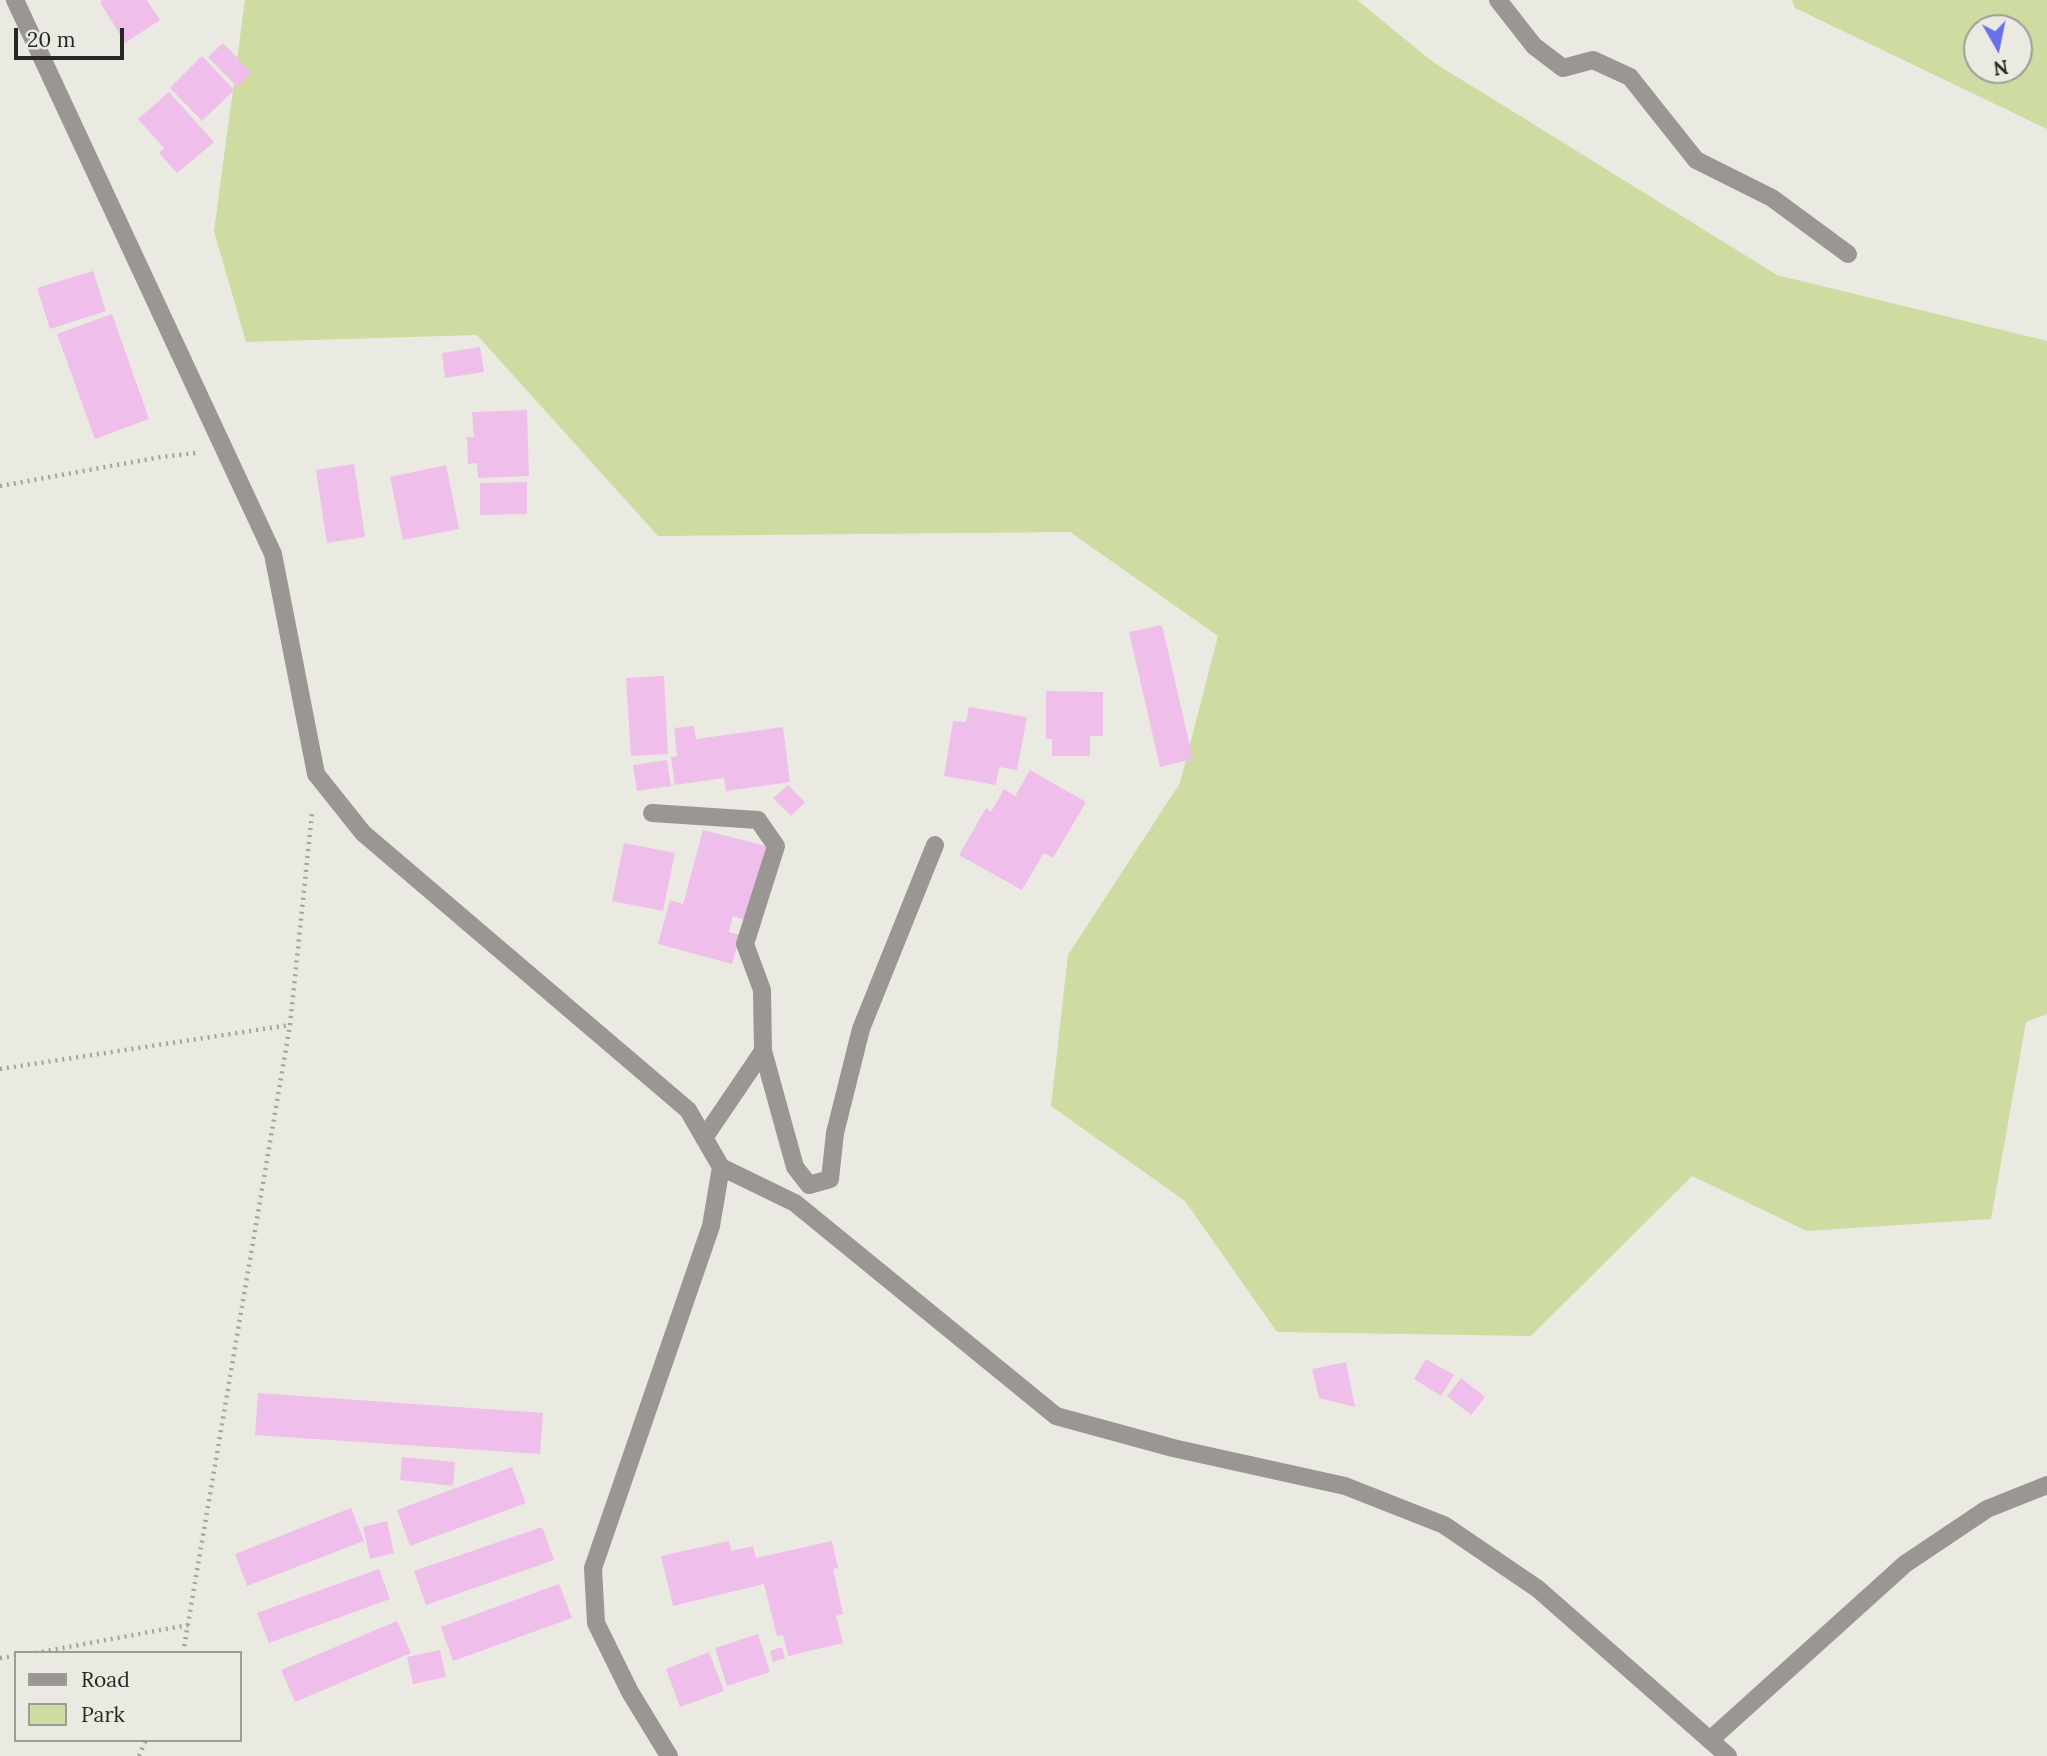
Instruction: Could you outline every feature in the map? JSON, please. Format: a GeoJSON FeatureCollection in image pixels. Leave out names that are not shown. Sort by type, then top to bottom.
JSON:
{"type":"FeatureCollection","features":[{"type":"Feature","properties":{"kind":"street"},"geometry":{"type":"LineString","coordinates":[[15,0],[273,554],[316,774],[363,833],[688,1110],[720,1167],[795,1203],[1056,1416],[1173,1448],[1345,1486],[1444,1525],[1538,1590],[1728,1756]]}},
{"type":"Feature","properties":{"kind":"street"},"geometry":{"type":"LineString","coordinates":[[1498,0],[1534,46],[1563,68],[1593,60],[1630,77],[1696,160],[1772,198],[1848,254]]}},
{"type":"Feature","properties":{"kind":"street"},"geometry":{"type":"LineString","coordinates":[[652,813],[758,820],[776,846],[745,944],[762,990],[763,1051],[795,1167],[809,1185],[830,1179],[835,1133],[861,1029],[935,845]]}},
{"type":"Feature","properties":{"kind":"street"},"geometry":{"type":"LineString","coordinates":[[704,1138],[763,1051]]}},
{"type":"Feature","properties":{"kind":"street"},"geometry":{"type":"LineString","coordinates":[[669,1756],[630,1692],[596,1623],[593,1568],[711,1226],[720,1167]]}},
{"type":"Feature","properties":{"kind":"street"},"geometry":{"type":"LineString","coordinates":[[1710,1740],[1905,1564],[1987,1509],[2047,1485]]}},
{"type":"Feature","properties":{"kind":"path"},"geometry":{"type":"LineString","coordinates":[[0,486],[161,457],[225,451]]}},
{"type":"Feature","properties":{"kind":"path"},"geometry":{"type":"LineString","coordinates":[[183,1651],[290,1025],[316,774]]}},
{"type":"Feature","properties":{"kind":"path"},"geometry":{"type":"LineString","coordinates":[[0,1069],[290,1025]]}},
{"type":"Feature","properties":{"kind":"path"},"geometry":{"type":"LineString","coordinates":[[46,1651],[188,1625]]}},
{"type":"Feature","properties":{"kind":"green space"},"geometry":{"type":"Polygon","coordinates":[[[245,0],[1357,0],[1433,62],[1777,275],[2047,341],[2047,1014],[2026,1022],[1991,1219],[1807,1231],[1692,1176],[1531,1336],[1277,1332],[1185,1201],[1051,1106],[1068,955],[1180,783],[1218,636],[1070,532],[658,536],[477,335],[246,342],[214,231],[245,0]]]}},
{"type":"Feature","properties":{"kind":"green space"},"geometry":{"type":"Polygon","coordinates":[[[1792,0],[2047,0],[2047,129],[1795,8],[1792,0]]]}},
{"type":"Feature","properties":{"kind":"building"},"geometry":{"type":"Polygon","coordinates":[[[147,0],[160,20],[125,43],[100,2],[147,0]]]}},
{"type":"Feature","properties":{"kind":"building"},"geometry":{"type":"Polygon","coordinates":[[[223,43],[252,73],[237,87],[208,57],[223,43]]]}},
{"type":"Feature","properties":{"kind":"building"},"geometry":{"type":"Polygon","coordinates":[[[202,56],[234,90],[202,121],[170,88],[202,56]]]}},
{"type":"Feature","properties":{"kind":"building"},"geometry":{"type":"Polygon","coordinates":[[[169,92],[214,142],[177,173],[159,153],[164,148],[138,119],[169,92]]]}},
{"type":"Feature","properties":{"kind":"building"},"geometry":{"type":"Polygon","coordinates":[[[93,271],[106,311],[50,329],[37,288],[93,271]]]}},
{"type":"Feature","properties":{"kind":"building"},"geometry":{"type":"Polygon","coordinates":[[[112,314],[149,419],[95,439],[57,334],[112,314]]]}},
{"type":"Feature","properties":{"kind":"building"},"geometry":{"type":"Polygon","coordinates":[[[480,347],[484,372],[445,378],[442,353],[480,347]]]}},
{"type":"Feature","properties":{"kind":"building"},"geometry":{"type":"Polygon","coordinates":[[[527,410],[529,476],[478,478],[477,463],[468,464],[467,437],[474,437],[472,412],[527,410]]]}},
{"type":"Feature","properties":{"kind":"building"},"geometry":{"type":"Polygon","coordinates":[[[354,464],[365,537],[327,543],[316,470],[354,464]]]}},
{"type":"Feature","properties":{"kind":"building"},"geometry":{"type":"Polygon","coordinates":[[[446,465],[459,529],[403,540],[390,477],[446,465]]]}},
{"type":"Feature","properties":{"kind":"building"},"geometry":{"type":"Polygon","coordinates":[[[527,482],[527,514],[480,515],[480,483],[527,482]]]}},
{"type":"Feature","properties":{"kind":"building"},"geometry":{"type":"Polygon","coordinates":[[[1162,625],[1193,759],[1160,767],[1129,632],[1162,625]]]}},
{"type":"Feature","properties":{"kind":"building"},"geometry":{"type":"Polygon","coordinates":[[[664,676],[668,754],[631,756],[626,678],[664,676]]]}},
{"type":"Feature","properties":{"kind":"building"},"geometry":{"type":"Polygon","coordinates":[[[1046,691],[1103,692],[1103,736],[1090,736],[1090,756],[1052,756],[1052,739],[1046,739],[1046,691]]]}},
{"type":"Feature","properties":{"kind":"building"},"geometry":{"type":"Polygon","coordinates":[[[969,707],[1027,717],[1017,770],[999,767],[996,785],[944,776],[953,721],[966,722],[969,707]]]}},
{"type":"Feature","properties":{"kind":"building"},"geometry":{"type":"Polygon","coordinates":[[[694,726],[696,739],[783,727],[790,782],[726,791],[724,778],[675,785],[671,757],[677,756],[674,728],[694,726]]]}},
{"type":"Feature","properties":{"kind":"building"},"geometry":{"type":"Polygon","coordinates":[[[667,760],[671,786],[637,791],[633,765],[667,760]]]}},
{"type":"Feature","properties":{"kind":"building"},"geometry":{"type":"Polygon","coordinates":[[[1030,770],[1086,802],[1053,858],[1044,853],[1022,890],[959,855],[986,808],[991,812],[1004,789],[1015,796],[1030,770]]]}},
{"type":"Feature","properties":{"kind":"building"},"geometry":{"type":"Polygon","coordinates":[[[788,785],[805,802],[791,816],[773,798],[788,785]]]}},
{"type":"Feature","properties":{"kind":"building"},"geometry":{"type":"Polygon","coordinates":[[[703,830],[766,846],[745,920],[733,916],[729,932],[740,935],[732,964],[658,944],[670,900],[683,904],[703,830]]]}},
{"type":"Feature","properties":{"kind":"building"},"geometry":{"type":"Polygon","coordinates":[[[624,843],[675,853],[663,911],[612,901],[624,843]]]}},
{"type":"Feature","properties":{"kind":"building"},"geometry":{"type":"Polygon","coordinates":[[[1426,1359],[1454,1375],[1441,1396],[1414,1379],[1426,1359]]]}},
{"type":"Feature","properties":{"kind":"building"},"geometry":{"type":"Polygon","coordinates":[[[1346,1362],[1355,1407],[1319,1398],[1312,1369],[1346,1362]]]}},
{"type":"Feature","properties":{"kind":"building"},"geometry":{"type":"Polygon","coordinates":[[[1461,1378],[1485,1397],[1471,1415],[1447,1396],[1461,1378]]]}},
{"type":"Feature","properties":{"kind":"building"},"geometry":{"type":"Polygon","coordinates":[[[258,1393],[543,1413],[540,1454],[255,1435],[258,1393]]]}},
{"type":"Feature","properties":{"kind":"building"},"geometry":{"type":"Polygon","coordinates":[[[402,1457],[455,1462],[453,1486],[400,1480],[402,1457]]]}},
{"type":"Feature","properties":{"kind":"building"},"geometry":{"type":"Polygon","coordinates":[[[512,1467],[526,1503],[410,1546],[397,1510],[512,1467]]]}},
{"type":"Feature","properties":{"kind":"building"},"geometry":{"type":"Polygon","coordinates":[[[351,1508],[364,1541],[247,1586],[235,1554],[351,1508]]]}},
{"type":"Feature","properties":{"kind":"building"},"geometry":{"type":"Polygon","coordinates":[[[387,1521],[394,1553],[370,1559],[363,1527],[387,1521]]]}},
{"type":"Feature","properties":{"kind":"building"},"geometry":{"type":"Polygon","coordinates":[[[542,1527],[554,1560],[426,1605],[414,1571],[542,1527]]]}},
{"type":"Feature","properties":{"kind":"building"},"geometry":{"type":"Polygon","coordinates":[[[729,1541],[731,1551],[753,1546],[756,1558],[832,1541],[838,1568],[833,1569],[843,1614],[836,1616],[843,1643],[788,1656],[783,1635],[777,1636],[764,1584],[673,1606],[661,1556],[729,1541]]]}},
{"type":"Feature","properties":{"kind":"building"},"geometry":{"type":"Polygon","coordinates":[[[379,1569],[390,1599],[269,1643],[257,1613],[379,1569]]]}},
{"type":"Feature","properties":{"kind":"building"},"geometry":{"type":"Polygon","coordinates":[[[559,1584],[572,1618],[453,1661],[441,1627],[559,1584]]]}},
{"type":"Feature","properties":{"kind":"building"},"geometry":{"type":"Polygon","coordinates":[[[397,1621],[411,1653],[295,1702],[281,1670],[397,1621]]]}},
{"type":"Feature","properties":{"kind":"building"},"geometry":{"type":"Polygon","coordinates":[[[758,1634],[770,1672],[727,1686],[715,1648],[758,1634]]]}},
{"type":"Feature","properties":{"kind":"building"},"geometry":{"type":"Polygon","coordinates":[[[782,1647],[785,1658],[773,1662],[770,1651],[782,1647]]]}},
{"type":"Feature","properties":{"kind":"building"},"geometry":{"type":"Polygon","coordinates":[[[440,1650],[446,1677],[413,1684],[407,1657],[440,1650]]]}},
{"type":"Feature","properties":{"kind":"building"},"geometry":{"type":"Polygon","coordinates":[[[709,1652],[724,1691],[680,1707],[666,1669],[709,1652]]]}}]}
